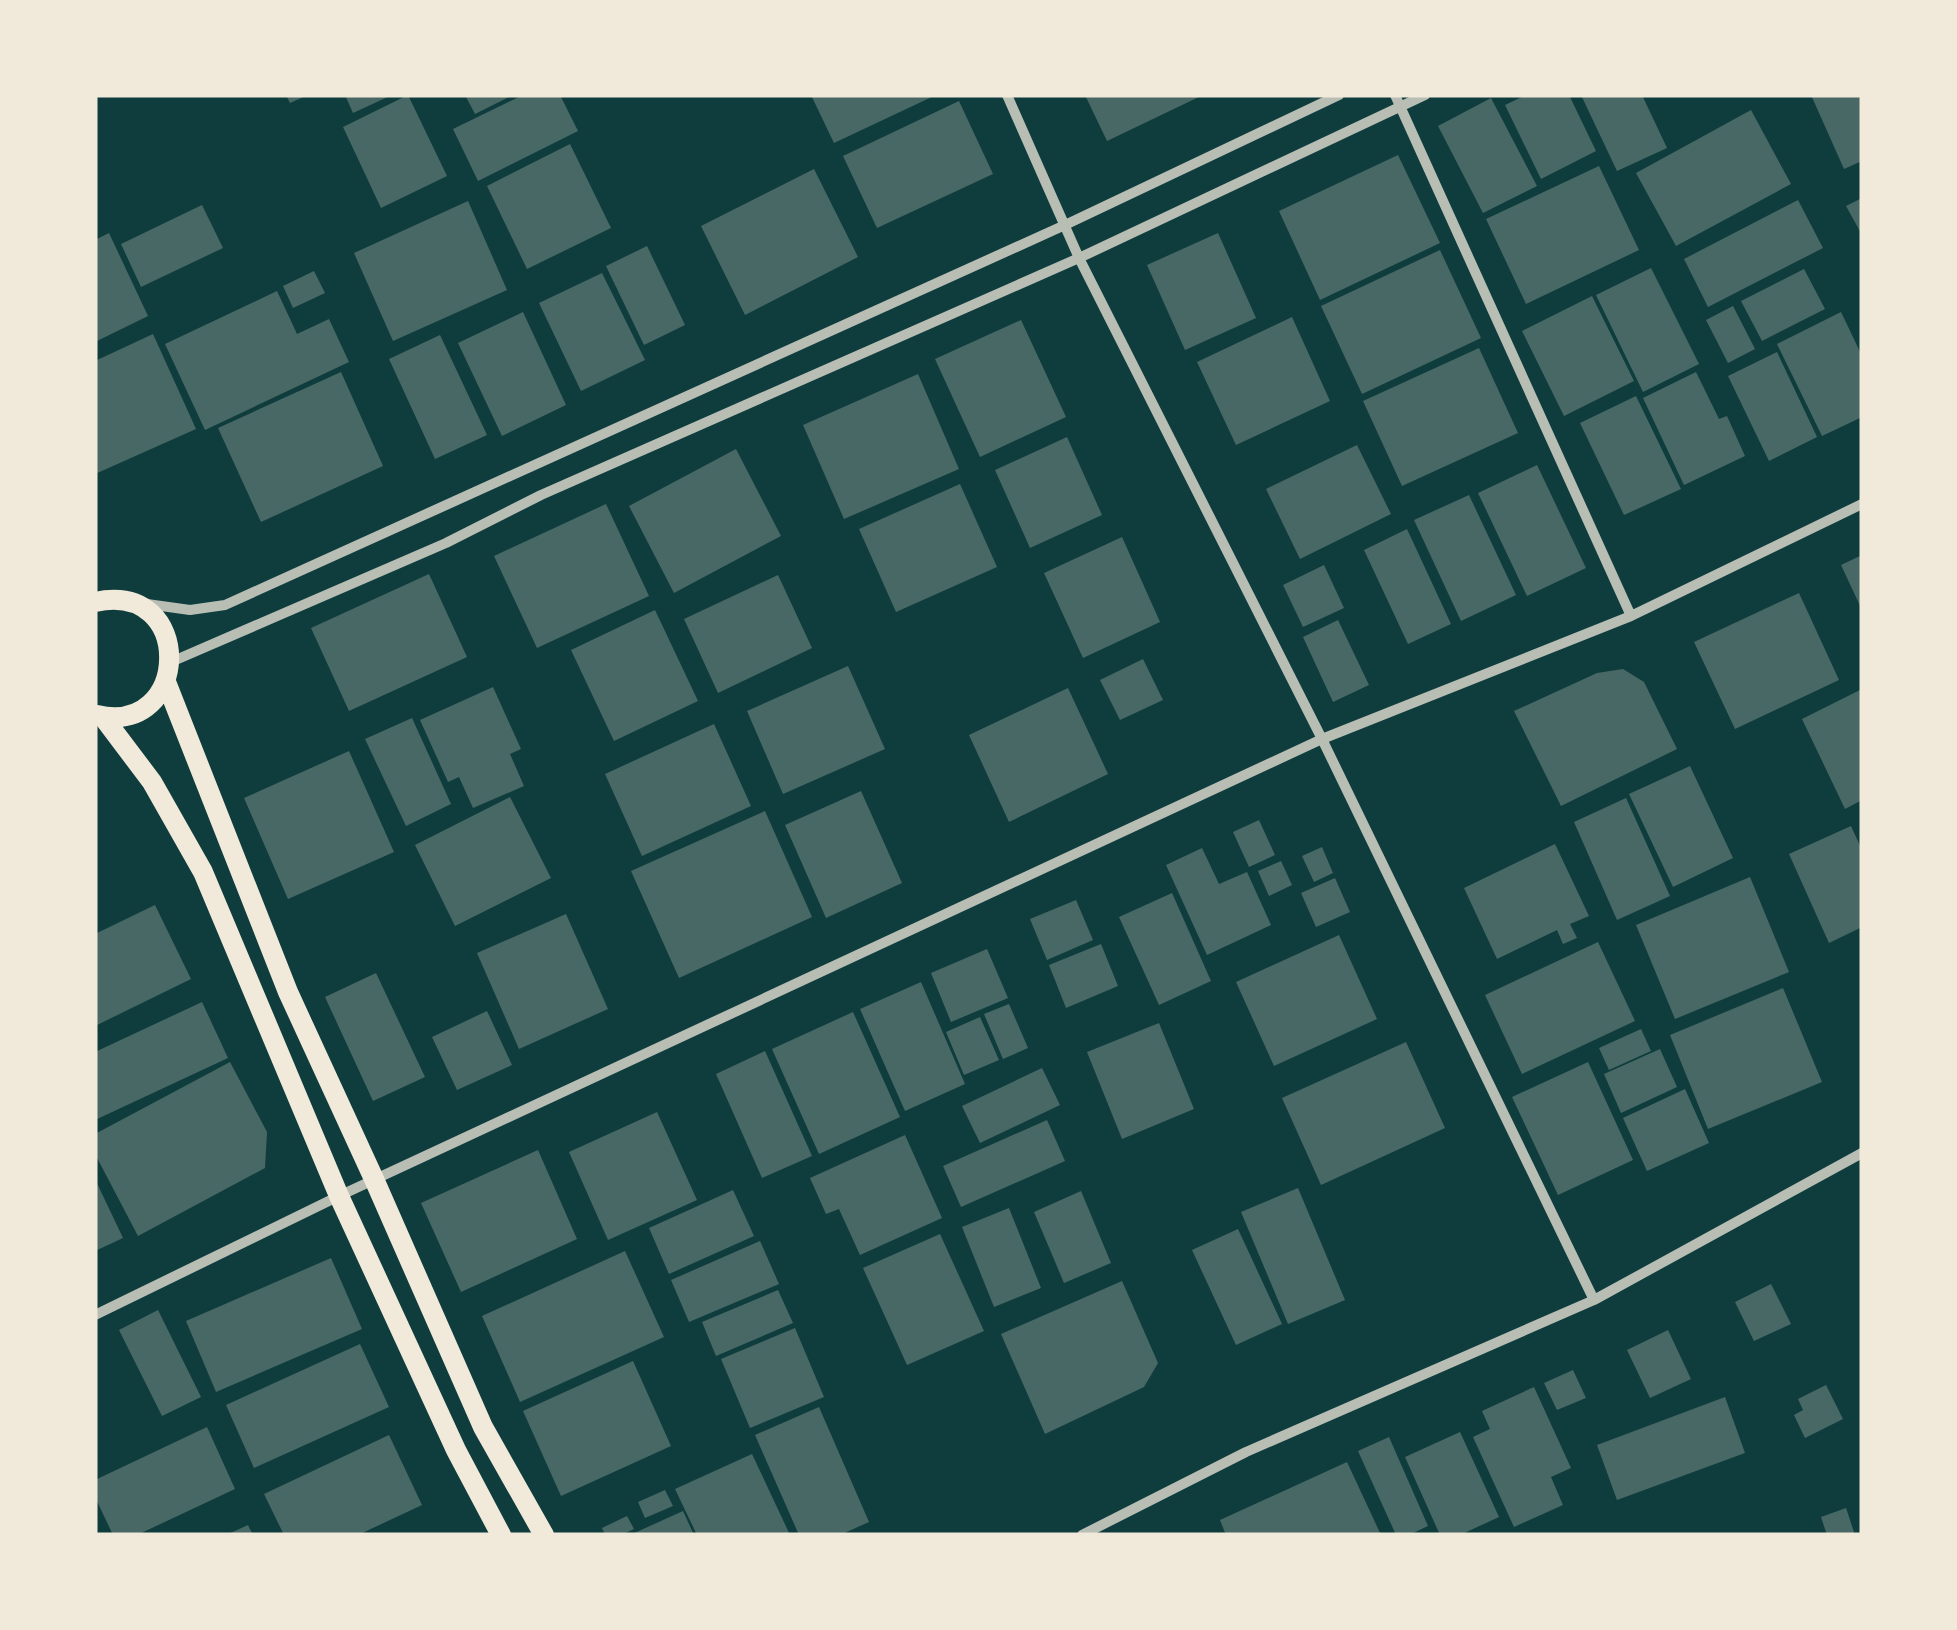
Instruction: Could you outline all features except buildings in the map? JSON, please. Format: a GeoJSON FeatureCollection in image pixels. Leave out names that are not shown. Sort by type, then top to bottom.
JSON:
{"type":"FeatureCollection","features":[{"type":"Feature","properties":{"kind":"main road"},"geometry":{"type":"LineString","coordinates":[[95,579],[111,601],[146,610],[160,624],[168,642],[168,672],[288,992],[483,1427],[544,1535]]}},
{"type":"Feature","properties":{"kind":"main road"},"geometry":{"type":"LineString","coordinates":[[98,717],[140,710],[155,698],[168,672]]}},
{"type":"Feature","properties":{"kind":"main road"},"geometry":{"type":"LineString","coordinates":[[98,717],[152,782],[203,872],[339,1196],[456,1450],[501,1535]]}},
{"type":"Feature","properties":{"kind":"street"},"geometry":{"type":"LineString","coordinates":[[1008,95],[1080,258],[1322,738],[1594,1300]]}},
{"type":"Feature","properties":{"kind":"street"},"geometry":{"type":"LineString","coordinates":[[111,601],[190,610],[225,605],[1065,225],[1339,95]]}},
{"type":"Feature","properties":{"kind":"street"},"geometry":{"type":"LineString","coordinates":[[168,672],[446,544],[541,495],[1080,258],[1397,101],[1425,95]]}},
{"type":"Feature","properties":{"kind":"street"},"geometry":{"type":"LineString","coordinates":[[1397,101],[1630,616]]}},
{"type":"Feature","properties":{"kind":"street"},"geometry":{"type":"LineString","coordinates":[[95,1315],[374,1179],[1322,738],[1630,616],[1862,504]]}},
{"type":"Feature","properties":{"kind":"street"},"geometry":{"type":"LineString","coordinates":[[1082,1535],[1246,1452],[1594,1300],[1862,1154]]}}]}
